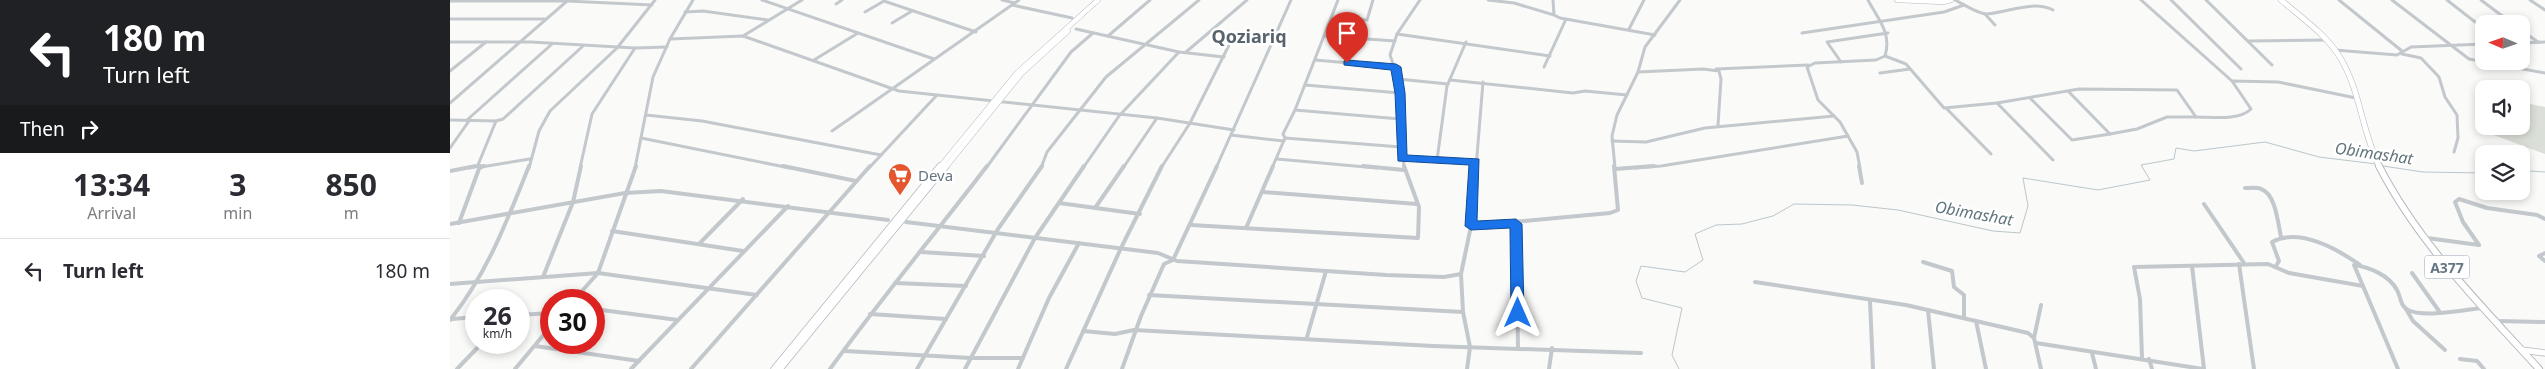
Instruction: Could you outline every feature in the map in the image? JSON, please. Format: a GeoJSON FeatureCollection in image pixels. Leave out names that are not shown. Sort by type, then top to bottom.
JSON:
{"type":"FeatureCollection","features":[{"type":"Feature","properties":{"kind":"main road"},"geometry":{"type":"LineString","coordinates":[[780,369],[997,101],[1017,73],[1098,0]]}},
{"type":"Feature","properties":{"kind":"main road"},"geometry":{"type":"LineString","coordinates":[[774,369],[997,101],[1022,73],[1103,0]]}},
{"type":"Feature","properties":{"kind":"main road"},"geometry":{"type":"LineString","coordinates":[[1897,0],[1943,2],[1953,0]]}},
{"type":"Feature","properties":{"kind":"main road","name":"A377"},"geometry":{"type":"LineString","coordinates":[[2281,0],[2327,40],[2335,50],[2344,64],[2374,155],[2383,174],[2445,265],[2522,350]]}},
{"type":"Feature","properties":{"kind":"main road"},"geometry":{"type":"LineString","coordinates":[[2522,350],[2545,353]]}},
{"type":"Feature","properties":{"kind":"main road"},"geometry":{"type":"LineString","coordinates":[[2522,350],[2539,369]]}},
{"type":"Feature","properties":{"kind":"street"},"geometry":{"type":"LineString","coordinates":[[613,3],[617,0]]}},
{"type":"Feature","properties":{"kind":"street"},"geometry":{"type":"LineString","coordinates":[[451,319],[480,282],[512,212],[532,159],[530,158],[539,131],[550,111],[617,48],[655,0]]}},
{"type":"Feature","properties":{"kind":"street"},"geometry":{"type":"LineString","coordinates":[[584,289],[598,273],[625,193],[635,170],[653,77],[670,39],[693,0]]}},
{"type":"Feature","properties":{"kind":"street"},"geometry":{"type":"LineString","coordinates":[[762,0],[934,60]]}},
{"type":"Feature","properties":{"kind":"street"},"geometry":{"type":"LineString","coordinates":[[743,36],[802,0]]}},
{"type":"Feature","properties":{"kind":"street"},"geometry":{"type":"LineString","coordinates":[[836,4],[842,0]]}},
{"type":"Feature","properties":{"kind":"street"},"geometry":{"type":"LineString","coordinates":[[877,0],[885,1],[976,32]]}},
{"type":"Feature","properties":{"kind":"street"},"geometry":{"type":"LineString","coordinates":[[1002,0],[1072,18]]}},
{"type":"Feature","properties":{"kind":"street"},"geometry":{"type":"LineString","coordinates":[[1108,36],[1150,0]]}},
{"type":"Feature","properties":{"kind":"street"},"geometry":{"type":"LineString","coordinates":[[917,369],[984,256],[996,232],[1042,166],[1047,152],[1106,77],[1199,0]]}},
{"type":"Feature","properties":{"kind":"street"},"geometry":{"type":"LineString","coordinates":[[1186,52],[1246,0]]}},
{"type":"Feature","properties":{"kind":"street"},"geometry":{"type":"LineString","coordinates":[[1122,369],[1134,330],[1149,295],[1164,264],[1173,260],[1191,225],[1291,0]]}},
{"type":"Feature","properties":{"kind":"street"},"geometry":{"type":"LineString","coordinates":[[1246,228],[1277,159],[1284,139],[1283,134],[1295,110],[1338,0]]}},
{"type":"Feature","properties":{"kind":"street"},"geometry":{"type":"LineString","coordinates":[[1332,19],[1366,20],[1373,0]]}},
{"type":"Feature","properties":{"kind":"street"},"geometry":{"type":"LineString","coordinates":[[1191,225],[1415,239],[1419,235],[1417,204],[1404,170],[1402,159],[1400,93],[1396,67],[1390,55],[1397,34],[1420,0]]}},
{"type":"Feature","properties":{"kind":"street"},"geometry":{"type":"LineString","coordinates":[[1488,0],[1514,3],[1566,19],[1654,34]]}},
{"type":"Feature","properties":{"kind":"street"},"geometry":{"type":"LineString","coordinates":[[1553,0],[1554,15]]}},
{"type":"Feature","properties":{"kind":"street"},"geometry":{"type":"LineString","coordinates":[[1629,29],[1644,0]]}},
{"type":"Feature","properties":{"kind":"street"},"geometry":{"type":"LineString","coordinates":[[1471,226],[1516,224],[1614,212],[1619,206],[1612,141],[1614,124],[1638,72],[1645,47],[1680,0]]}},
{"type":"Feature","properties":{"kind":"street"},"geometry":{"type":"LineString","coordinates":[[1868,0],[1888,33],[1888,45],[1885,56]]}},
{"type":"Feature","properties":{"kind":"street"},"geometry":{"type":"LineString","coordinates":[[1953,0],[1985,14],[1995,25]]}},
{"type":"Feature","properties":{"kind":"street"},"geometry":{"type":"LineString","coordinates":[[2030,98],[2072,140],[2138,129],[2167,117],[2228,117],[2248,112],[2250,109],[2232,81],[2221,74],[2141,0]]}},
{"type":"Feature","properties":{"kind":"street"},"geometry":{"type":"LineString","coordinates":[[2171,0],[2241,69]]}},
{"type":"Feature","properties":{"kind":"street"},"geometry":{"type":"LineString","coordinates":[[2206,0],[2272,65]]}},
{"type":"Feature","properties":{"kind":"street"},"geometry":{"type":"LineString","coordinates":[[2339,0],[2402,53]]}},
{"type":"Feature","properties":{"kind":"street"},"geometry":{"type":"LineString","coordinates":[[2392,0],[2474,61],[2545,73]]}},
{"type":"Feature","properties":{"kind":"street"},"geometry":{"type":"LineString","coordinates":[[2447,0],[2475,21]]}},
{"type":"Feature","properties":{"kind":"street"},"geometry":{"type":"LineString","coordinates":[[2481,0],[2501,15]]}},
{"type":"Feature","properties":{"kind":"street"},"geometry":{"type":"LineString","coordinates":[[2530,0],[2545,10]]}},
{"type":"Feature","properties":{"kind":"street"},"geometry":{"type":"LineString","coordinates":[[450,1],[568,1],[652,5]]}},
{"type":"Feature","properties":{"kind":"street"},"geometry":{"type":"LineString","coordinates":[[450,103],[568,1]]}},
{"type":"Feature","properties":{"kind":"street"},"geometry":{"type":"LineString","coordinates":[[865,12],[885,1]]}},
{"type":"Feature","properties":{"kind":"street"},"geometry":{"type":"LineString","coordinates":[[1985,14],[2034,2],[2045,3],[2053,10]]}},
{"type":"Feature","properties":{"kind":"street"},"geometry":{"type":"LineString","coordinates":[[832,130],[894,89],[1015,3]]}},
{"type":"Feature","properties":{"kind":"street"},"geometry":{"type":"LineString","coordinates":[[1802,33],[1944,12],[1964,5]]}},
{"type":"Feature","properties":{"kind":"street"},"geometry":{"type":"LineString","coordinates":[[685,12],[704,11],[768,20]]}},
{"type":"Feature","properties":{"kind":"street"},"geometry":{"type":"LineString","coordinates":[[892,23],[912,11]]}},
{"type":"Feature","properties":{"kind":"street"},"geometry":{"type":"LineString","coordinates":[[450,20],[546,19]]}},
{"type":"Feature","properties":{"kind":"street"},"geometry":{"type":"LineString","coordinates":[[1544,67],[1566,19]]}},
{"type":"Feature","properties":{"kind":"street"},"geometry":{"type":"LineString","coordinates":[[1076,29],[1178,52],[1224,57]]}},
{"type":"Feature","properties":{"kind":"street"},"geometry":{"type":"LineString","coordinates":[[814,60],[858,33]]}},
{"type":"Feature","properties":{"kind":"street"},"geometry":{"type":"LineString","coordinates":[[830,369],[845,351],[870,314],[921,252],[1034,105],[1071,52],[1093,33]]}},
{"type":"Feature","properties":{"kind":"street"},"geometry":{"type":"LineString","coordinates":[[1841,62],[1827,42],[1888,33]]}},
{"type":"Feature","properties":{"kind":"street"},"geometry":{"type":"LineString","coordinates":[[1397,34],[1466,42],[1550,56]]}},
{"type":"Feature","properties":{"kind":"street"},"geometry":{"type":"LineString","coordinates":[[670,39],[743,36],[894,89],[1119,116],[1157,118],[1234,130]]}},
{"type":"Feature","properties":{"kind":"street"},"geometry":{"type":"LineString","coordinates":[[1324,36],[1395,41]]}},
{"type":"Feature","properties":{"kind":"street"},"geometry":{"type":"LineString","coordinates":[[2530,36],[2538,42]]}},
{"type":"Feature","properties":{"kind":"street"},"geometry":{"type":"LineString","coordinates":[[1066,369],[1121,248],[1140,214],[1164,162],[1190,123],[1232,39]]}},
{"type":"Feature","properties":{"kind":"street"},"geometry":{"type":"LineString","coordinates":[[2249,42],[2327,40]]}},
{"type":"Feature","properties":{"kind":"street"},"geometry":{"type":"LineString","coordinates":[[450,42],[519,42],[617,48],[667,47]]}},
{"type":"Feature","properties":{"kind":"street"},"geometry":{"type":"LineString","coordinates":[[450,71],[486,42]]}},
{"type":"Feature","properties":{"kind":"street"},"geometry":{"type":"LineString","coordinates":[[1436,160],[1448,84],[1466,42]]}},
{"type":"Feature","properties":{"kind":"street"},"geometry":{"type":"LineString","coordinates":[[2530,42],[2545,42]]}},
{"type":"Feature","properties":{"kind":"street"},"geometry":{"type":"LineString","coordinates":[[450,148],[468,120],[552,44]]}},
{"type":"Feature","properties":{"kind":"street"},"geometry":{"type":"LineString","coordinates":[[2402,53],[2411,47],[2475,44]]}},
{"type":"Feature","properties":{"kind":"street"},"geometry":{"type":"LineString","coordinates":[[450,120],[496,122],[504,119],[583,46]]}},
{"type":"Feature","properties":{"kind":"street"},"geometry":{"type":"LineString","coordinates":[[543,277],[573,202],[592,114],[635,48]]}},
{"type":"Feature","properties":{"kind":"street"},"geometry":{"type":"LineString","coordinates":[[2335,50],[2402,53],[2421,58],[2439,77],[2445,96],[2457,115],[2458,138],[2454,152]]}},
{"type":"Feature","properties":{"kind":"street"},"geometry":{"type":"LineString","coordinates":[[965,369],[1035,238],[1119,116],[1178,52]]}},
{"type":"Feature","properties":{"kind":"street"},"geometry":{"type":"LineString","coordinates":[[1638,72],[1808,65],[1876,60],[1885,56],[1901,61],[1910,69],[1942,107],[1946,108],[1991,154]]}},
{"type":"Feature","properties":{"kind":"street"},"geometry":{"type":"LineString","coordinates":[[1315,60],[1396,67]]}},
{"type":"Feature","properties":{"kind":"street"},"geometry":{"type":"LineString","coordinates":[[1808,65],[1818,100],[1845,129],[1858,152],[1862,183]]}},
{"type":"Feature","properties":{"kind":"street"},"geometry":{"type":"LineString","coordinates":[[450,66],[456,66]]}},
{"type":"Feature","properties":{"kind":"street"},"geometry":{"type":"LineString","coordinates":[[1716,69],[1721,74],[1718,125]]}},
{"type":"Feature","properties":{"kind":"street"},"geometry":{"type":"LineString","coordinates":[[1880,73],[1910,69]]}},
{"type":"Feature","properties":{"kind":"street"},"geometry":{"type":"LineString","coordinates":[[1398,79],[1448,84]]}},
{"type":"Feature","properties":{"kind":"street"},"geometry":{"type":"LineString","coordinates":[[1450,80],[1573,93],[1585,91],[1627,95]]}},
{"type":"Feature","properties":{"kind":"street"},"geometry":{"type":"LineString","coordinates":[[2232,81],[2264,80],[2356,98]]}},
{"type":"Feature","properties":{"kind":"street"},"geometry":{"type":"LineString","coordinates":[[1467,369],[1470,347],[1463,312],[1461,274],[1471,226],[1483,82]]}},
{"type":"Feature","properties":{"kind":"street"},"geometry":{"type":"LineString","coordinates":[[1305,85],[1400,93]]}},
{"type":"Feature","properties":{"kind":"street"},"geometry":{"type":"LineString","coordinates":[[1946,108],[1997,103],[2092,88],[2177,90],[2196,117]]}},
{"type":"Feature","properties":{"kind":"street"},"geometry":{"type":"LineString","coordinates":[[2068,92],[2110,134]]}},
{"type":"Feature","properties":{"kind":"street"},"geometry":{"type":"LineString","coordinates":[[691,369],[856,181],[937,95]]}},
{"type":"Feature","properties":{"kind":"street"},"geometry":{"type":"LineString","coordinates":[[1997,103],[2053,160]]}},
{"type":"Feature","properties":{"kind":"street"},"geometry":{"type":"LineString","coordinates":[[1295,110],[1400,119]]}},
{"type":"Feature","properties":{"kind":"street"},"geometry":{"type":"LineString","coordinates":[[646,115],[702,121],[881,155]]}},
{"type":"Feature","properties":{"kind":"street"},"geometry":{"type":"LineString","coordinates":[[1612,141],[1646,142],[1705,128],[1834,116]]}},
{"type":"Feature","properties":{"kind":"street"},"geometry":{"type":"LineString","coordinates":[[1095,208],[1157,118]]}},
{"type":"Feature","properties":{"kind":"street"},"geometry":{"type":"LineString","coordinates":[[459,223],[480,166],[478,165],[496,122]]}},
{"type":"Feature","properties":{"kind":"street"},"geometry":{"type":"LineString","coordinates":[[1231,135],[1401,147]]}},
{"type":"Feature","properties":{"kind":"street"},"geometry":{"type":"LineString","coordinates":[[1615,169],[1661,166],[1848,136]]}},
{"type":"Feature","properties":{"kind":"street"},"geometry":{"type":"LineString","coordinates":[[641,138],[856,181]]}},
{"type":"Feature","properties":{"kind":"street"},"geometry":{"type":"LineString","coordinates":[[450,171],[530,158]]}},
{"type":"Feature","properties":{"kind":"street"},"geometry":{"type":"LineString","coordinates":[[1277,159],[1404,170]]}},
{"type":"Feature","properties":{"kind":"street"},"geometry":{"type":"LineString","coordinates":[[1402,159],[1475,162]]}},
{"type":"Feature","properties":{"kind":"street"},"geometry":{"type":"LineString","coordinates":[[2245,188],[2262,189],[2267,194],[2272,201],[2282,237]]}},
{"type":"Feature","properties":{"kind":"street"},"geometry":{"type":"LineString","coordinates":[[450,230],[451,224],[512,212],[625,193],[661,190],[888,220]]}},
{"type":"Feature","properties":{"kind":"street"},"geometry":{"type":"LineString","coordinates":[[1263,192],[1417,204]]}},
{"type":"Feature","properties":{"kind":"street"},"geometry":{"type":"LineString","coordinates":[[2426,238],[2479,245],[2462,222],[2455,202],[2459,199],[2487,208],[2537,215],[2545,219]]}},
{"type":"Feature","properties":{"kind":"street"},"geometry":{"type":"LineString","coordinates":[[699,244],[743,200]]}},
{"type":"Feature","properties":{"kind":"street"},"geometry":{"type":"LineString","coordinates":[[1059,204],[1140,214]]}},
{"type":"Feature","properties":{"kind":"street"},"geometry":{"type":"LineString","coordinates":[[2204,204],[2241,264],[2254,369]]}},
{"type":"Feature","properties":{"kind":"street"},"geometry":{"type":"LineString","coordinates":[[632,369],[788,206]]}},
{"type":"Feature","properties":{"kind":"street"},"geometry":{"type":"LineString","coordinates":[[906,222],[1158,253],[1173,260],[1444,278],[1461,274]]}},
{"type":"Feature","properties":{"kind":"street"},"geometry":{"type":"LineString","coordinates":[[1516,224],[1518,348]]}},
{"type":"Feature","properties":{"kind":"street"},"geometry":{"type":"LineString","coordinates":[[612,231],[743,251]]}},
{"type":"Feature","properties":{"kind":"street"},"geometry":{"type":"LineString","coordinates":[[2276,266],[2278,261],[2272,242],[2282,237],[2321,243],[2340,251],[2360,265],[2390,281],[2396,288],[2413,321],[2446,350]]}},
{"type":"Feature","properties":{"kind":"street"},"geometry":{"type":"LineString","coordinates":[[1018,369],[1049,298],[1079,243]]}},
{"type":"Feature","properties":{"kind":"street"},"geometry":{"type":"LineString","coordinates":[[921,252],[984,256]]}},
{"type":"Feature","properties":{"kind":"street"},"geometry":{"type":"LineString","coordinates":[[2545,253],[2539,256],[2545,260]]}},
{"type":"Feature","properties":{"kind":"street"},"geometry":{"type":"LineString","coordinates":[[1922,262],[1952,271],[1954,287],[1964,295],[1964,318]]}},
{"type":"Feature","properties":{"kind":"street"},"geometry":{"type":"LineString","coordinates":[[2142,358],[2140,299],[2134,267],[2241,264],[2276,266],[2289,273],[2363,286]]}},
{"type":"Feature","properties":{"kind":"street"},"geometry":{"type":"LineString","coordinates":[[2360,265],[2353,266],[2398,369]]}},
{"type":"Feature","properties":{"kind":"street"},"geometry":{"type":"LineString","coordinates":[[1755,282],[1928,310],[2028,333],[2035,340],[2092,353],[2149,359],[2203,369],[2192,266]]}},
{"type":"Feature","properties":{"kind":"street"},"geometry":{"type":"LineString","coordinates":[[1307,337],[1326,271]]}},
{"type":"Feature","properties":{"kind":"street"},"geometry":{"type":"LineString","coordinates":[[450,284],[598,273],[757,295]]}},
{"type":"Feature","properties":{"kind":"street"},"geometry":{"type":"LineString","coordinates":[[2412,273],[2439,311]]}},
{"type":"Feature","properties":{"kind":"street"},"geometry":{"type":"LineString","coordinates":[[895,283],[966,286]]}},
{"type":"Feature","properties":{"kind":"street"},"geometry":{"type":"LineString","coordinates":[[1149,295],[1463,312]]}},
{"type":"Feature","properties":{"kind":"street"},"geometry":{"type":"LineString","coordinates":[[1870,301],[1873,369]]}},
{"type":"Feature","properties":{"kind":"street"},"geometry":{"type":"LineString","coordinates":[[2041,305],[2035,340],[2042,369]]}},
{"type":"Feature","properties":{"kind":"street"},"geometry":{"type":"LineString","coordinates":[[2406,309],[2411,311],[2439,311],[2484,308]]}},
{"type":"Feature","properties":{"kind":"street"},"geometry":{"type":"LineString","coordinates":[[605,310],[678,320]]}},
{"type":"Feature","properties":{"kind":"street"},"geometry":{"type":"LineString","coordinates":[[1928,310],[1934,369]]}},
{"type":"Feature","properties":{"kind":"street"},"geometry":{"type":"LineString","coordinates":[[870,314],[946,319]]}},
{"type":"Feature","properties":{"kind":"street"},"geometry":{"type":"LineString","coordinates":[[451,319],[465,318]]}},
{"type":"Feature","properties":{"kind":"street"},"geometry":{"type":"LineString","coordinates":[[1976,321],[1986,369]]}},
{"type":"Feature","properties":{"kind":"street"},"geometry":{"type":"LineString","coordinates":[[2497,321],[2545,322]]}},
{"type":"Feature","properties":{"kind":"street"},"geometry":{"type":"LineString","coordinates":[[1083,332],[1115,334],[1134,330],[1307,337],[1470,347],[1552,348],[1641,353]]}},
{"type":"Feature","properties":{"kind":"street"},"geometry":{"type":"LineString","coordinates":[[515,369],[540,341]]}},
{"type":"Feature","properties":{"kind":"street"},"geometry":{"type":"LineString","coordinates":[[536,346],[640,361]]}},
{"type":"Feature","properties":{"kind":"street"},"geometry":{"type":"LineString","coordinates":[[1550,369],[1552,348]]}},
{"type":"Feature","properties":{"kind":"street"},"geometry":{"type":"LineString","coordinates":[[845,351],[971,358],[1023,358]]}},
{"type":"Feature","properties":{"kind":"street"},"geometry":{"type":"LineString","coordinates":[[2092,353],[2096,369]]}},
{"type":"Feature","properties":{"kind":"street"},"geometry":{"type":"LineString","coordinates":[[457,369],[471,354]]}},
{"type":"Feature","properties":{"kind":"street"},"geometry":{"type":"LineString","coordinates":[[2149,359],[2152,369]]}},
{"type":"Feature","properties":{"kind":"street"},"geometry":{"type":"LineString","coordinates":[[2460,359],[2477,362],[2484,369]]}},
{"type":"Feature","properties":{"kind":"shaded area"},"geometry":{"type":"Polygon","coordinates":[[[2530,104],[2545,107],[2545,154],[2530,148],[2530,145],[2521,145],[2494,135],[2530,135],[2530,104]]]}},
{"type":"Feature","properties":{"kind":"waterway","name":"Obimashat"},"geometry":{"type":"LineString","coordinates":[[1679,369],[1672,355],[1682,308],[1642,298],[1636,281],[1641,266],[1685,272],[1703,260],[1695,234],[1716,225],[1742,224],[1773,216],[1794,204],[1852,205],[1898,210],[1993,231],[2020,233],[2028,206],[2023,178],[2098,190],[2150,180],[2141,165],[2174,159],[2176,148],[2194,151],[2265,142],[2319,157],[2376,164]]}},
{"type":"Feature","properties":{"kind":"waterway","name":"Obimashat"},"geometry":{"type":"LineString","coordinates":[[2383,166],[2423,172],[2475,173]]}},
{"type":"Feature","properties":{"kind":"waterway","name":"Obimashat"},"geometry":{"type":"LineString","coordinates":[[2530,171],[2545,172]]}},
{"type":"Feature","properties":{"kind":"place","name":"Deva"},"geometry":{"type":"Point","coordinates":[900,196]}},
{"type":"Feature","properties":{"kind":"district","name":"Qoziariq"},"geometry":{"type":"Point","coordinates":[1249,36]}},
{"type":"Feature","properties":{"kind":"route"},"geometry":{"type":"LineString","coordinates":[[1347,63],[1396,67],[1400,93],[1402,159],[1475,162],[1471,226],[1516,224],[1518,313]]}}]}
